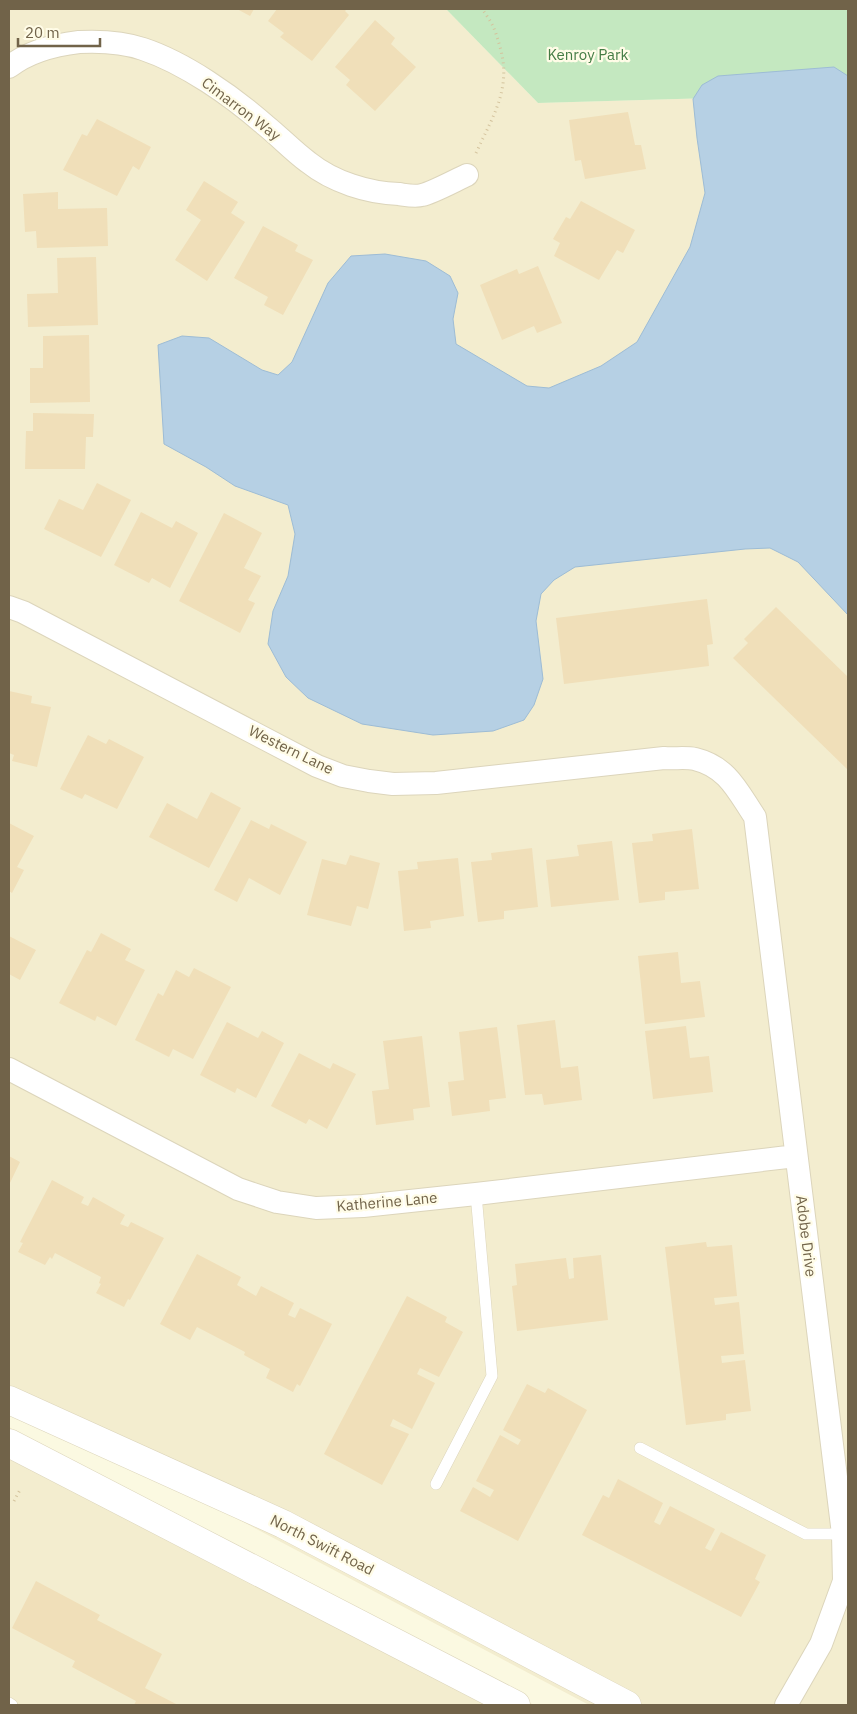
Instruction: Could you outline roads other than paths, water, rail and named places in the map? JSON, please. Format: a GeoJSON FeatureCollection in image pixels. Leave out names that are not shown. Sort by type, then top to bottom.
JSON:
{"type":"FeatureCollection","features":[{"type":"Feature","properties":{"kind":"street","name":"Cimarron Way"},"geometry":{"type":"LineString","coordinates":[[9,67],[34,52],[61,44],[116,43],[142,49],[172,62],[224,93],[264,123],[308,162],[326,174],[353,186],[384,194],[422,195],[467,174]]}},
{"type":"Feature","properties":{"kind":"street","name":"Western Lane"},"geometry":{"type":"LineString","coordinates":[[9,607],[23,612],[317,766],[343,776],[369,782],[393,784],[436,783],[664,758],[694,759],[718,768]]}},
{"type":"Feature","properties":{"kind":"street","name":"Adobe Drive"},"geometry":{"type":"LineString","coordinates":[[718,768],[729,778],[755,818],[843,1534],[844,1581],[821,1644],[786,1705]]}},
{"type":"Feature","properties":{"kind":"street","name":"Katherine Lane"},"geometry":{"type":"LineString","coordinates":[[9,1069],[238,1189],[277,1202],[316,1208],[476,1194],[796,1156]]}},
{"type":"Feature","properties":{"kind":"street","name":"North Swift Road"},"geometry":{"type":"LineString","coordinates":[[9,1400],[283,1524],[627,1705]]}},
{"type":"Feature","properties":{"kind":"street"},"geometry":{"type":"LineString","coordinates":[[9,1443],[516,1705]]}},
{"type":"Feature","properties":{"kind":"lane"},"geometry":{"type":"LineString","coordinates":[[436,1484],[492,1376],[476,1194]]}},
{"type":"Feature","properties":{"kind":"lane"},"geometry":{"type":"LineString","coordinates":[[640,1448],[806,1534],[843,1534]]}},
{"type":"Feature","properties":{"kind":"water"},"geometry":{"type":"Polygon","coordinates":[[[834,67],[848,76],[848,615],[798,562],[770,548],[575,567],[554,580],[541,594],[536,621],[543,679],[534,705],[524,720],[493,731],[433,735],[362,724],[308,698],[286,677],[268,644],[273,611],[288,576],[295,534],[288,505],[235,486],[206,467],[164,444],[158,345],[182,336],[209,338],[262,370],[278,375],[292,362],[328,283],[351,256],[385,254],[426,261],[450,276],[458,293],[453,319],[456,344],[527,386],[549,388],[601,366],[637,342],[690,247],[705,193],[693,99],[702,85],[718,76],[834,67]]]}},
{"type":"Feature","properties":{"kind":"park label","name":"Kenroy Park"},"geometry":{"type":"Point","coordinates":[588,55]}}]}
